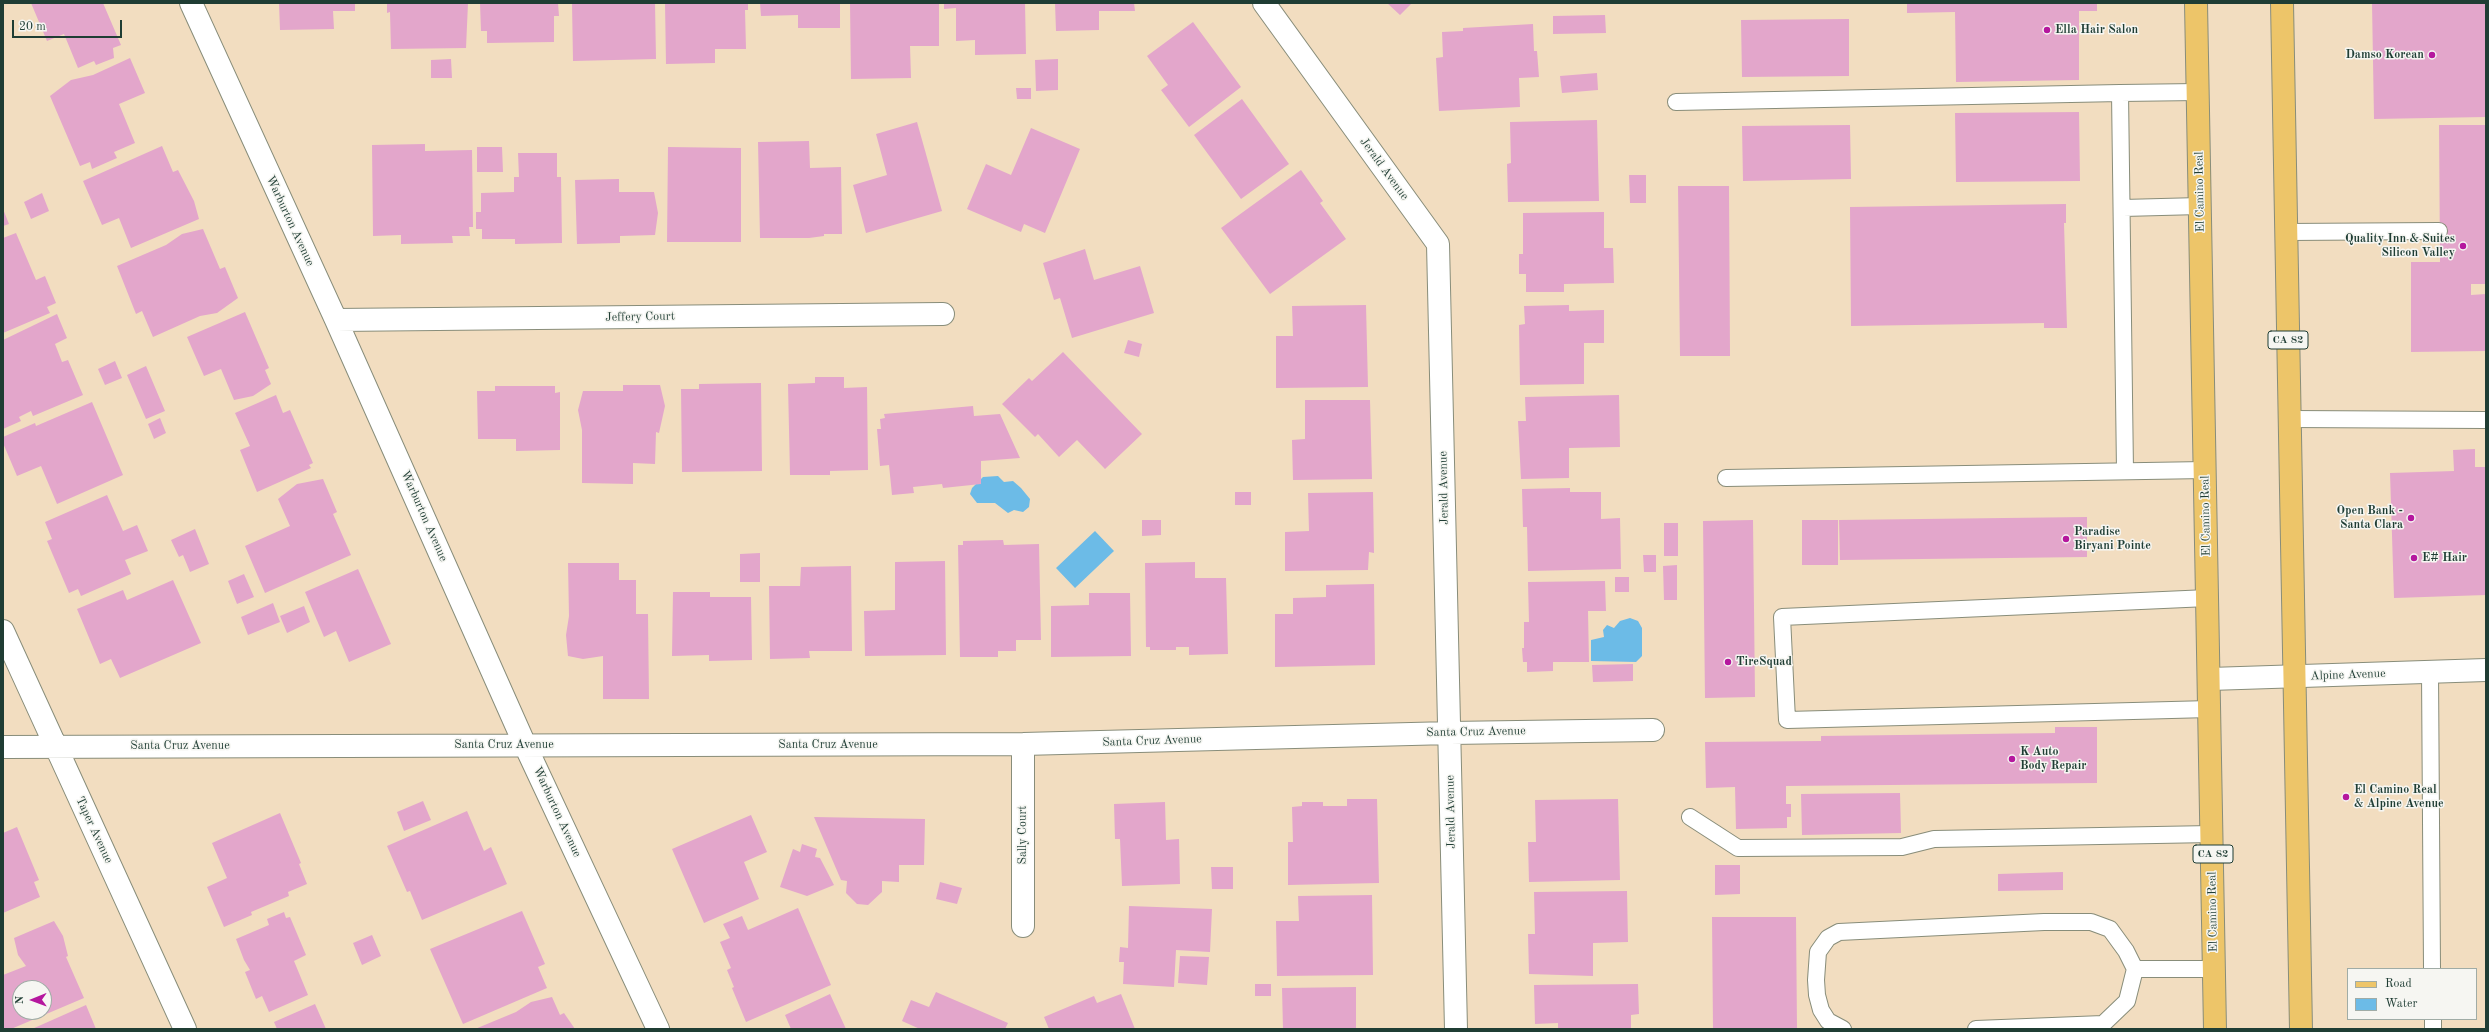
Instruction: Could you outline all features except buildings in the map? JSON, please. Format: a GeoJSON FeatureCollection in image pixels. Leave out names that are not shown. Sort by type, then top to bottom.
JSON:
{"type":"FeatureCollection","features":[{"type":"Feature","properties":{"kind":"main road","name":"El Camino Real"},"geometry":{"type":"LineString","coordinates":[[2196,3],[2210,679],[2215,1029]]}},
{"type":"Feature","properties":{"kind":"main road","name":"CA 82"},"geometry":{"type":"LineString","coordinates":[[2282,3],[2301,1029]]}},
{"type":"Feature","properties":{"kind":"street","name":"Warburton Avenue"},"geometry":{"type":"LineString","coordinates":[[191,3],[336,320],[526,745],[658,1029]]}},
{"type":"Feature","properties":{"kind":"street","name":"Jerald Avenue"},"geometry":{"type":"LineString","coordinates":[[1264,3],[1438,244],[1456,1029]]}},
{"type":"Feature","properties":{"kind":"street","name":"Jeffery Court"},"geometry":{"type":"LineString","coordinates":[[336,320],[943,314]]}},
{"type":"Feature","properties":{"kind":"street","name":"Taper Avenue"},"geometry":{"type":"LineString","coordinates":[[3,631],[185,1029]]}},
{"type":"Feature","properties":{"kind":"street","name":"Alpine Avenue"},"geometry":{"type":"LineString","coordinates":[[2210,679],[2486,670]]}},
{"type":"Feature","properties":{"kind":"street","name":"Santa Cruz Avenue"},"geometry":{"type":"LineString","coordinates":[[3,747],[1023,744],[1450,733],[1653,730]]}},
{"type":"Feature","properties":{"kind":"street","name":"Sally Court"},"geometry":{"type":"LineString","coordinates":[[1023,744],[1023,926]]}},
{"type":"Feature","properties":{"kind":"lane"},"geometry":{"type":"LineString","coordinates":[[1676,102],[2198,92]]}},
{"type":"Feature","properties":{"kind":"lane"},"geometry":{"type":"LineString","coordinates":[[2120,93],[2123,208],[2125,471]]}},
{"type":"Feature","properties":{"kind":"lane"},"geometry":{"type":"LineString","coordinates":[[2123,208],[2200,206]]}},
{"type":"Feature","properties":{"kind":"lane"},"geometry":{"type":"LineString","coordinates":[[2287,232],[2439,231]]}},
{"type":"Feature","properties":{"kind":"lane"},"geometry":{"type":"LineString","coordinates":[[2290,419],[2486,420]]}},
{"type":"Feature","properties":{"kind":"lane"},"geometry":{"type":"LineString","coordinates":[[1726,478],[2205,470]]}},
{"type":"Feature","properties":{"kind":"lane"},"geometry":{"type":"LineString","coordinates":[[2208,598],[1782,617],[1787,720],[2210,709]]}},
{"type":"Feature","properties":{"kind":"lane"},"geometry":{"type":"LineString","coordinates":[[2430,672],[2432,968]]}},
{"type":"Feature","properties":{"kind":"lane"},"geometry":{"type":"LineString","coordinates":[[1690,817],[1738,848],[1902,847],[1934,839],[2212,834]]}},
{"type":"Feature","properties":{"kind":"lane"},"geometry":{"type":"LineString","coordinates":[[1843,1029],[1833,1026],[1821,1010],[1816,995],[1818,952],[1828,938],[1839,932],[2044,922],[2090,922],[2110,929],[2135,969],[2127,1000],[2103,1024],[2091,1026],[1976,1029]]}},
{"type":"Feature","properties":{"kind":"lane"},"geometry":{"type":"LineString","coordinates":[[2135,969],[2214,969]]}},
{"type":"Feature","properties":{"kind":"water"},"geometry":{"type":"Polygon","coordinates":[[[998,476],[1004,482],[1013,481],[1021,488],[1030,499],[1029,507],[1023,512],[1014,510],[1008,513],[995,503],[977,503],[970,494],[972,488],[983,477],[998,476]]]}},
{"type":"Feature","properties":{"kind":"water"},"geometry":{"type":"Polygon","coordinates":[[[1095,531],[1114,551],[1075,588],[1056,568],[1095,531]]]}},
{"type":"Feature","properties":{"kind":"water"},"geometry":{"type":"Polygon","coordinates":[[[1630,618],[1638,621],[1642,628],[1642,656],[1636,662],[1591,661],[1591,640],[1604,637],[1603,630],[1607,625],[1614,628],[1620,621],[1630,618]]]}},
{"type":"Feature","properties":{"kind":"place","name":"Ella Hair Salon"},"geometry":{"type":"Point","coordinates":[2047,30]}},
{"type":"Feature","properties":{"kind":"place","name":"Damso Korean"},"geometry":{"type":"Point","coordinates":[2432,55]}},
{"type":"Feature","properties":{"kind":"place","name":"Quality Inn & Suites Silicon Valley"},"geometry":{"type":"Point","coordinates":[2463,246]}},
{"type":"Feature","properties":{"kind":"place","name":"Open Bank - Santa Clara"},"geometry":{"type":"Point","coordinates":[2411,518]}},
{"type":"Feature","properties":{"kind":"place","name":"Paradise Biryani Pointe"},"geometry":{"type":"Point","coordinates":[2066,539]}},
{"type":"Feature","properties":{"kind":"place","name":"E# Hair"},"geometry":{"type":"Point","coordinates":[2414,558]}},
{"type":"Feature","properties":{"kind":"place","name":"TireSquad"},"geometry":{"type":"Point","coordinates":[1728,662]}},
{"type":"Feature","properties":{"kind":"place","name":"K Auto Body Repair"},"geometry":{"type":"Point","coordinates":[2012,759]}},
{"type":"Feature","properties":{"kind":"place","name":"El Camino Real & Alpine Avenue"},"geometry":{"type":"Point","coordinates":[2346,797]}}]}
